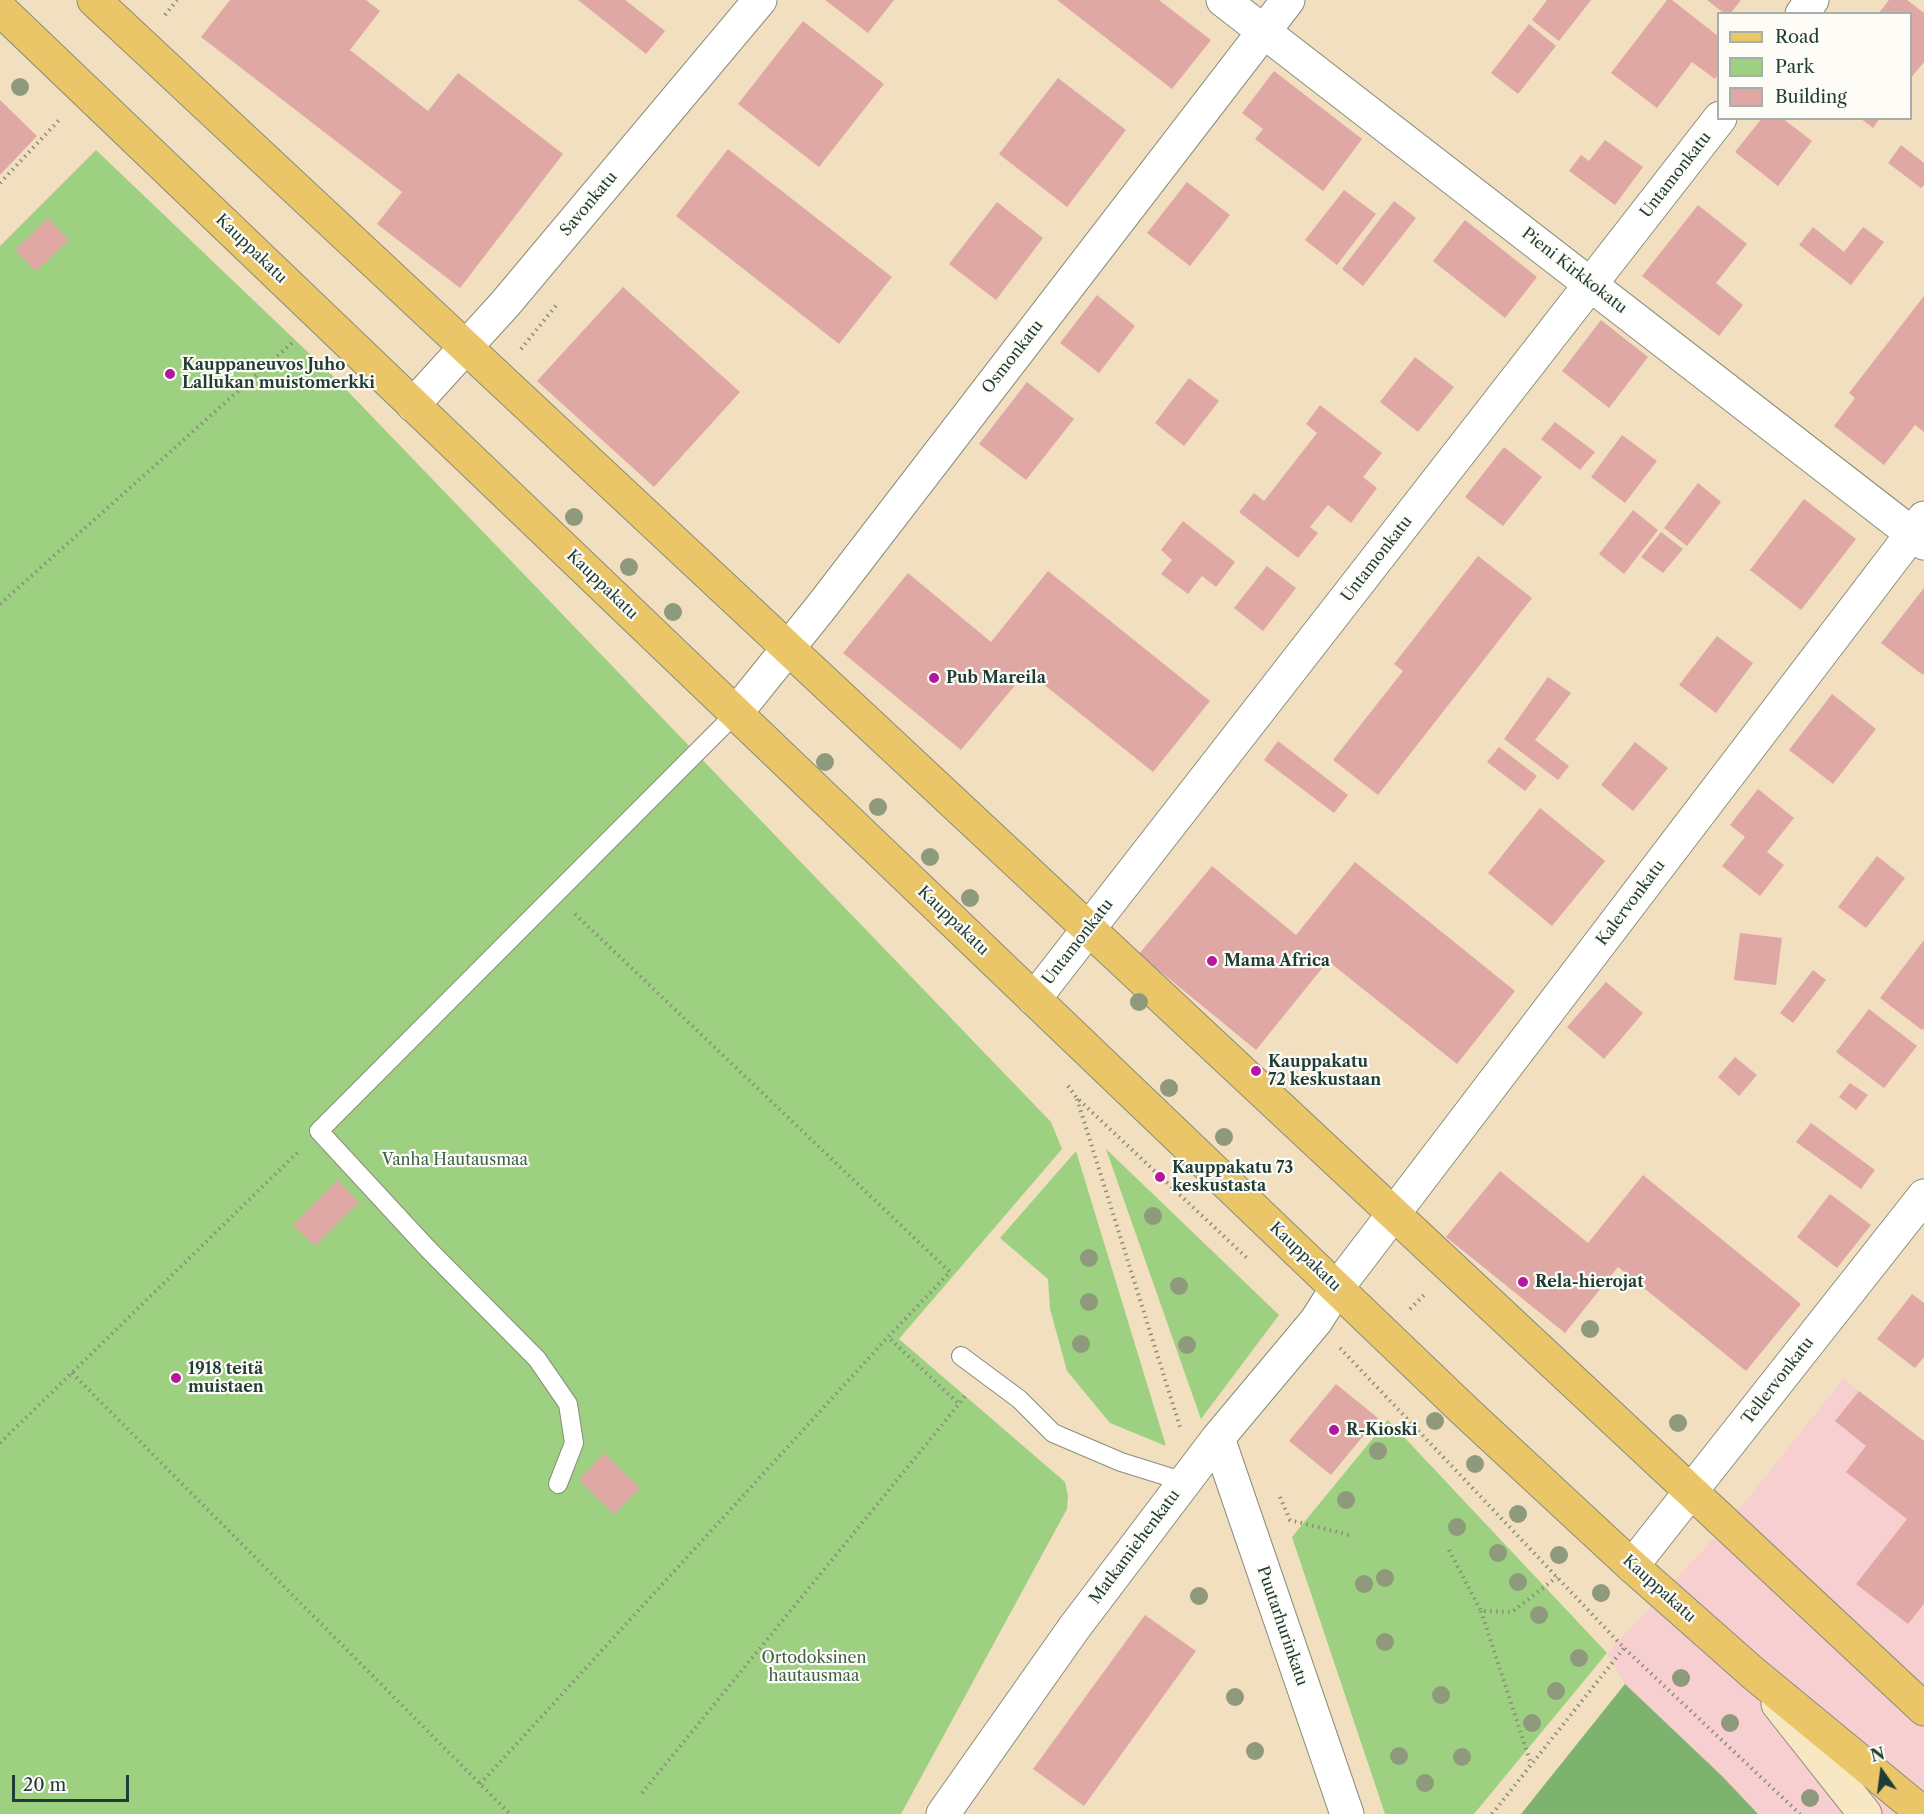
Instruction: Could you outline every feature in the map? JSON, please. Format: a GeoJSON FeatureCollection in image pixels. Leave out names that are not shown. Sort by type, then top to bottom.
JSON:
{"type":"FeatureCollection","features":[{"type":"Feature","properties":{"kind":"main road"},"geometry":{"type":"LineString","coordinates":[[94,0],[1924,1709]]}},
{"type":"Feature","properties":{"kind":"main road","name":"Kauppakatu"},"geometry":{"type":"LineString","coordinates":[[0,9],[1337,1288],[1632,1566],[1752,1672],[1924,1814]]}},
{"type":"Feature","properties":{"kind":"main road"},"geometry":{"type":"LineString","coordinates":[[1752,1672],[1860,1804],[1865,1814]]}},
{"type":"Feature","properties":{"kind":"street","name":"Savonkatu"},"geometry":{"type":"LineString","coordinates":[[413,405],[466,347],[760,0]]}},
{"type":"Feature","properties":{"kind":"street","name":"Pieni Kirkkokatu"},"geometry":{"type":"LineString","coordinates":[[1223,0],[1591,284],[1920,531]]}},
{"type":"Feature","properties":{"kind":"street","name":"Osmonkatu"},"geometry":{"type":"LineString","coordinates":[[736,713],[789,649],[1288,0]]}},
{"type":"Feature","properties":{"kind":"street","name":"Untamonkatu"},"geometry":{"type":"LineString","coordinates":[[1035,999],[1718,120]]}},
{"type":"Feature","properties":{"kind":"street","name":"Kalervonkatu"},"geometry":{"type":"LineString","coordinates":[[1337,1288],[1920,531]]}},
{"type":"Feature","properties":{"kind":"street","name":"Tellervonkatu"},"geometry":{"type":"LineString","coordinates":[[1632,1566],[1924,1196]]}},
{"type":"Feature","properties":{"kind":"street","name":"Matkamiehenkatu"},"geometry":{"type":"LineString","coordinates":[[943,1814],[1074,1628],[1218,1438],[1316,1321],[1337,1288]]}},
{"type":"Feature","properties":{"kind":"street","name":"Puutarhurinkatu"},"geometry":{"type":"LineString","coordinates":[[1218,1438],[1347,1814]]}},
{"type":"Feature","properties":{"kind":"lane"},"geometry":{"type":"LineString","coordinates":[[558,1484],[573,1443],[568,1404],[537,1359],[428,1249],[319,1131],[736,713]]}},
{"type":"Feature","properties":{"kind":"lane"},"geometry":{"type":"LineString","coordinates":[[961,1356],[984,1376],[1019,1399],[1053,1433],[1121,1462],[1185,1482]]}},
{"type":"Feature","properties":{"kind":"path"},"geometry":{"type":"LineString","coordinates":[[158,22],[177,0]]}},
{"type":"Feature","properties":{"kind":"path"},"geometry":{"type":"LineString","coordinates":[[0,183],[65,114]]}},
{"type":"Feature","properties":{"kind":"path"},"geometry":{"type":"LineString","coordinates":[[0,604],[300,336]]}},
{"type":"Feature","properties":{"kind":"path"},"geometry":{"type":"LineString","coordinates":[[480,1784],[950,1272],[554,895]]}},
{"type":"Feature","properties":{"kind":"path"},"geometry":{"type":"LineString","coordinates":[[0,1443],[319,1131]]}},
{"type":"Feature","properties":{"kind":"path"},"geometry":{"type":"LineString","coordinates":[[888,1337],[958,1404]]}},
{"type":"Feature","properties":{"kind":"path"},"geometry":{"type":"LineString","coordinates":[[72,1373],[510,1814]]}},
{"type":"Feature","properties":{"kind":"path"},"geometry":{"type":"LineString","coordinates":[[642,1793],[958,1404],[984,1376]]}},
{"type":"Feature","properties":{"kind":"path"},"geometry":{"type":"LineString","coordinates":[[1290,1520],[1353,1536]]}},
{"type":"Feature","properties":{"kind":"path"},"geometry":{"type":"LineString","coordinates":[[1449,1550],[1481,1611],[1531,1764]]}},
{"type":"Feature","properties":{"kind":"path"},"geometry":{"type":"LineString","coordinates":[[1481,1611],[1512,1612],[1557,1577]]}},
{"type":"Feature","properties":{"kind":"path"},"geometry":{"type":"LineString","coordinates":[[1492,1814],[1624,1648]]}},
{"type":"Feature","properties":{"kind":"shaded area"},"geometry":{"type":"Polygon","coordinates":[[[1843,1379],[1924,1441],[1924,1814],[1758,1814],[1625,1684],[1607,1653],[1730,1521],[1843,1379]]]}},
{"type":"Feature","properties":{"kind":"green space","name":"Vanha Hautausmaa"},"geometry":{"type":"Polygon","coordinates":[[[96,150],[335,378],[1051,1122],[1062,1149],[899,1339],[1065,1482],[1068,1496],[1067,1509],[901,1814],[0,1814],[0,246],[96,150]]]}},
{"type":"Feature","properties":{"kind":"green space"},"geometry":{"type":"Polygon","coordinates":[[[1106,1149],[1279,1315],[1201,1419],[1106,1149]]]}},
{"type":"Feature","properties":{"kind":"green space"},"geometry":{"type":"Polygon","coordinates":[[[1076,1151],[1166,1446],[1110,1423],[1067,1371],[1050,1309],[1048,1279],[1000,1238],[1076,1151]]]}},
{"type":"Feature","properties":{"kind":"green space"},"geometry":{"type":"Polygon","coordinates":[[[1388,1420],[1607,1653],[1474,1814],[1385,1814],[1292,1537],[1388,1420]]]}},
{"type":"Feature","properties":{"kind":"green space"},"geometry":{"type":"Polygon","coordinates":[[[1625,1684],[1722,1776],[1758,1814],[1521,1814],[1625,1684]]]}},
{"type":"Feature","properties":{"kind":"building"},"geometry":{"type":"Polygon","coordinates":[[[230,0],[366,0],[380,11],[350,50],[428,111],[458,73],[563,154],[460,288],[377,224],[402,192],[201,37],[230,0]]]}},
{"type":"Feature","properties":{"kind":"building"},"geometry":{"type":"Polygon","coordinates":[[[578,0],[625,0],[665,31],[646,54],[578,0]]]}},
{"type":"Feature","properties":{"kind":"building"},"geometry":{"type":"Polygon","coordinates":[[[825,0],[894,0],[868,33],[825,0]]]}},
{"type":"Feature","properties":{"kind":"building"},"geometry":{"type":"Polygon","coordinates":[[[1057,0],[1159,0],[1211,40],[1172,89],[1057,0]]]}},
{"type":"Feature","properties":{"kind":"building"},"geometry":{"type":"Polygon","coordinates":[[[1547,0],[1591,0],[1559,41],[1532,20],[1547,0]]]}},
{"type":"Feature","properties":{"kind":"building"},"geometry":{"type":"Polygon","coordinates":[[[1667,0],[1672,0],[1717,35],[1717,76],[1715,79],[1692,62],[1657,108],[1611,73],[1667,0]]]}},
{"type":"Feature","properties":{"kind":"building"},"geometry":{"type":"Polygon","coordinates":[[[1707,0],[1741,0],[1732,12],[1722,12],[1707,0]]]}},
{"type":"Feature","properties":{"kind":"building"},"geometry":{"type":"Polygon","coordinates":[[[1889,0],[1907,0],[1924,13],[1924,62],[1912,77],[1912,12],[1880,12],[1889,0]]]}},
{"type":"Feature","properties":{"kind":"building"},"geometry":{"type":"Polygon","coordinates":[[[803,21],[884,84],[819,167],[738,104],[803,21]]]}},
{"type":"Feature","properties":{"kind":"building"},"geometry":{"type":"Polygon","coordinates":[[[1529,24],[1556,46],[1518,94],[1491,73],[1529,24]]]}},
{"type":"Feature","properties":{"kind":"building"},"geometry":{"type":"Polygon","coordinates":[[[1274,71],[1362,139],[1323,191],[1255,139],[1263,129],[1242,113],[1274,71]]]}},
{"type":"Feature","properties":{"kind":"building"},"geometry":{"type":"Polygon","coordinates":[[[1058,78],[1126,130],[1067,207],[999,154],[1058,78]]]}},
{"type":"Feature","properties":{"kind":"building"},"geometry":{"type":"Polygon","coordinates":[[[0,100],[37,136],[0,175],[0,100]]]}},
{"type":"Feature","properties":{"kind":"building"},"geometry":{"type":"Polygon","coordinates":[[[1760,120],[1785,120],[1812,141],[1778,186],[1735,152],[1760,120]]]}},
{"type":"Feature","properties":{"kind":"building"},"geometry":{"type":"Polygon","coordinates":[[[1863,120],[1879,120],[1873,128],[1863,120]]]}},
{"type":"Feature","properties":{"kind":"building"},"geometry":{"type":"Polygon","coordinates":[[[1605,140],[1643,167],[1615,205],[1569,171],[1581,155],[1589,161],[1605,140]]]}},
{"type":"Feature","properties":{"kind":"building"},"geometry":{"type":"Polygon","coordinates":[[[1901,145],[1924,163],[1924,185],[1921,188],[1888,163],[1901,145]]]}},
{"type":"Feature","properties":{"kind":"building"},"geometry":{"type":"Polygon","coordinates":[[[728,149],[892,277],[839,344],[676,216],[728,149]]]}},
{"type":"Feature","properties":{"kind":"building"},"geometry":{"type":"Polygon","coordinates":[[[1187,182],[1230,215],[1190,266],[1147,233],[1187,182]]]}},
{"type":"Feature","properties":{"kind":"building"},"geometry":{"type":"Polygon","coordinates":[[[1344,190],[1376,214],[1337,265],[1305,240],[1344,190]]]}},
{"type":"Feature","properties":{"kind":"building"},"geometry":{"type":"Polygon","coordinates":[[[1394,201],[1416,218],[1363,286],[1342,269],[1394,201]]]}},
{"type":"Feature","properties":{"kind":"building"},"geometry":{"type":"Polygon","coordinates":[[[997,202],[1043,238],[996,300],[949,264],[997,202]]]}},
{"type":"Feature","properties":{"kind":"building"},"geometry":{"type":"Polygon","coordinates":[[[1698,205],[1747,244],[1716,283],[1743,305],[1719,336],[1642,276],[1698,205]]]}},
{"type":"Feature","properties":{"kind":"building"},"geometry":{"type":"Polygon","coordinates":[[[48,218],[69,240],[36,271],[15,250],[48,218]]]}},
{"type":"Feature","properties":{"kind":"building"},"geometry":{"type":"Polygon","coordinates":[[[1465,220],[1537,277],[1505,318],[1433,261],[1465,220]]]}},
{"type":"Feature","properties":{"kind":"building"},"geometry":{"type":"Polygon","coordinates":[[[1813,227],[1844,252],[1863,227],[1884,242],[1851,285],[1799,245],[1813,227]]]}},
{"type":"Feature","properties":{"kind":"building"},"geometry":{"type":"Polygon","coordinates":[[[623,287],[740,392],[654,487],[537,381],[623,287]]]}},
{"type":"Feature","properties":{"kind":"building"},"geometry":{"type":"Polygon","coordinates":[[[1097,295],[1135,326],[1099,373],[1060,343],[1097,295]]]}},
{"type":"Feature","properties":{"kind":"building"},"geometry":{"type":"Polygon","coordinates":[[[1924,296],[1924,432],[1915,425],[1884,465],[1834,426],[1855,398],[1849,393],[1924,296]]]}},
{"type":"Feature","properties":{"kind":"building"},"geometry":{"type":"Polygon","coordinates":[[[1601,320],[1648,357],[1609,408],[1562,371],[1601,320]]]}},
{"type":"Feature","properties":{"kind":"building"},"geometry":{"type":"Polygon","coordinates":[[[1415,357],[1454,387],[1418,432],[1380,402],[1415,357]]]}},
{"type":"Feature","properties":{"kind":"building"},"geometry":{"type":"Polygon","coordinates":[[[1189,378],[1219,401],[1184,446],[1155,423],[1189,378]]]}},
{"type":"Feature","properties":{"kind":"building"},"geometry":{"type":"Polygon","coordinates":[[[1027,382],[1074,419],[1026,480],[979,444],[1027,382]]]}},
{"type":"Feature","properties":{"kind":"building"},"geometry":{"type":"Polygon","coordinates":[[[1320,405],[1382,453],[1363,477],[1377,488],[1351,523],[1328,505],[1310,527],[1318,533],[1298,558],[1239,512],[1254,493],[1264,501],[1317,433],[1306,424],[1320,405]]]}},
{"type":"Feature","properties":{"kind":"building"},"geometry":{"type":"Polygon","coordinates":[[[1555,422],[1595,452],[1580,470],[1541,439],[1555,422]]]}},
{"type":"Feature","properties":{"kind":"building"},"geometry":{"type":"Polygon","coordinates":[[[1622,435],[1657,461],[1625,503],[1591,477],[1622,435]]]}},
{"type":"Feature","properties":{"kind":"building"},"geometry":{"type":"Polygon","coordinates":[[[1504,447],[1542,477],[1503,526],[1465,497],[1504,447]]]}},
{"type":"Feature","properties":{"kind":"building"},"geometry":{"type":"Polygon","coordinates":[[[1698,483],[1721,502],[1687,546],[1664,528],[1698,483]]]}},
{"type":"Feature","properties":{"kind":"building"},"geometry":{"type":"Polygon","coordinates":[[[1804,499],[1856,539],[1801,610],[1750,570],[1804,499]]]}},
{"type":"Feature","properties":{"kind":"building"},"geometry":{"type":"Polygon","coordinates":[[[1633,510],[1658,530],[1624,574],[1599,554],[1633,510]]]}},
{"type":"Feature","properties":{"kind":"building"},"geometry":{"type":"Polygon","coordinates":[[[1183,521],[1235,562],[1216,587],[1202,576],[1188,594],[1161,574],[1172,560],[1161,550],[1183,521]]]}},
{"type":"Feature","properties":{"kind":"building"},"geometry":{"type":"Polygon","coordinates":[[[1661,532],[1683,549],[1663,573],[1641,557],[1661,532]]]}},
{"type":"Feature","properties":{"kind":"building"},"geometry":{"type":"Polygon","coordinates":[[[1478,556],[1532,598],[1378,795],[1333,760],[1403,671],[1394,664],[1478,556]]]}},
{"type":"Feature","properties":{"kind":"building"},"geometry":{"type":"Polygon","coordinates":[[[1267,566],[1296,588],[1263,631],[1234,608],[1267,566]]]}},
{"type":"Feature","properties":{"kind":"building"},"geometry":{"type":"Polygon","coordinates":[[[1048,571],[1210,701],[1153,772],[1027,671],[961,750],[843,653],[908,573],[991,642],[1048,571]]]}},
{"type":"Feature","properties":{"kind":"building"},"geometry":{"type":"Polygon","coordinates":[[[1924,588],[1924,673],[1923,675],[1881,643],[1924,588]]]}},
{"type":"Feature","properties":{"kind":"building"},"geometry":{"type":"Polygon","coordinates":[[[1717,636],[1753,663],[1716,713],[1679,685],[1717,636]]]}},
{"type":"Feature","properties":{"kind":"building"},"geometry":{"type":"Polygon","coordinates":[[[1548,677],[1571,693],[1535,740],[1569,766],[1558,780],[1504,739],[1548,677]]]}},
{"type":"Feature","properties":{"kind":"building"},"geometry":{"type":"Polygon","coordinates":[[[1832,694],[1876,729],[1833,784],[1789,750],[1832,694]]]}},
{"type":"Feature","properties":{"kind":"building"},"geometry":{"type":"Polygon","coordinates":[[[1278,741],[1348,795],[1334,813],[1264,760],[1278,741]]]}},
{"type":"Feature","properties":{"kind":"building"},"geometry":{"type":"Polygon","coordinates":[[[1635,742],[1668,768],[1633,811],[1601,785],[1635,742]]]}},
{"type":"Feature","properties":{"kind":"building"},"geometry":{"type":"Polygon","coordinates":[[[1499,747],[1537,776],[1525,791],[1487,762],[1499,747]]]}},
{"type":"Feature","properties":{"kind":"building"},"geometry":{"type":"Polygon","coordinates":[[[1758,789],[1794,818],[1767,852],[1784,865],[1760,896],[1722,866],[1745,837],[1730,825],[1758,789]]]}},
{"type":"Feature","properties":{"kind":"building"},"geometry":{"type":"Polygon","coordinates":[[[1540,808],[1605,861],[1552,926],[1488,873],[1540,808]]]}},
{"type":"Feature","properties":{"kind":"building"},"geometry":{"type":"Polygon","coordinates":[[[1877,856],[1905,878],[1866,928],[1838,907],[1877,856]]]}},
{"type":"Feature","properties":{"kind":"building"},"geometry":{"type":"Polygon","coordinates":[[[1355,862],[1515,991],[1457,1064],[1328,961],[1256,1050],[1139,954],[1212,866],[1296,935],[1355,862]]]}},
{"type":"Feature","properties":{"kind":"building"},"geometry":{"type":"Polygon","coordinates":[[[1740,933],[1782,938],[1776,985],[1734,980],[1740,933]]]}},
{"type":"Feature","properties":{"kind":"building"},"geometry":{"type":"Polygon","coordinates":[[[1924,940],[1924,1028],[1922,1030],[1880,998],[1924,940]]]}},
{"type":"Feature","properties":{"kind":"building"},"geometry":{"type":"Polygon","coordinates":[[[1813,970],[1826,980],[1793,1023],[1780,1013],[1813,970]]]}},
{"type":"Feature","properties":{"kind":"building"},"geometry":{"type":"Polygon","coordinates":[[[1606,982],[1643,1013],[1604,1059],[1567,1027],[1606,982]]]}},
{"type":"Feature","properties":{"kind":"building"},"geometry":{"type":"Polygon","coordinates":[[[1869,1009],[1917,1046],[1884,1088],[1836,1052],[1869,1009]]]}},
{"type":"Feature","properties":{"kind":"building"},"geometry":{"type":"Polygon","coordinates":[[[1735,1057],[1757,1075],[1739,1096],[1718,1077],[1735,1057]]]}},
{"type":"Feature","properties":{"kind":"building"},"geometry":{"type":"Polygon","coordinates":[[[1850,1083],[1868,1095],[1856,1110],[1839,1097],[1850,1083]]]}},
{"type":"Feature","properties":{"kind":"building"},"geometry":{"type":"Polygon","coordinates":[[[1811,1123],[1875,1170],[1861,1189],[1796,1142],[1811,1123]]]}},
{"type":"Feature","properties":{"kind":"building"},"geometry":{"type":"Polygon","coordinates":[[[1500,1171],[1588,1243],[1643,1175],[1801,1304],[1746,1371],[1618,1267],[1565,1333],[1446,1237],[1500,1171]]]}},
{"type":"Feature","properties":{"kind":"building"},"geometry":{"type":"Polygon","coordinates":[[[338,1180],[359,1202],[315,1246],[293,1225],[338,1180]]]}},
{"type":"Feature","properties":{"kind":"building"},"geometry":{"type":"Polygon","coordinates":[[[1830,1194],[1871,1225],[1837,1268],[1797,1237],[1830,1194]]]}},
{"type":"Feature","properties":{"kind":"building"},"geometry":{"type":"Polygon","coordinates":[[[1912,1294],[1924,1303],[1924,1357],[1915,1368],[1877,1339],[1912,1294]]]}},
{"type":"Feature","properties":{"kind":"building","name":"R-Kioski"},"geometry":{"type":"Polygon","coordinates":[[[1336,1384],[1378,1418],[1331,1475],[1289,1441],[1336,1384]]]}},
{"type":"Feature","properties":{"kind":"building"},"geometry":{"type":"Polygon","coordinates":[[[1859,1391],[1924,1441],[1924,1604],[1908,1624],[1856,1584],[1907,1519],[1846,1472],[1866,1446],[1835,1421],[1859,1391]]]}},
{"type":"Feature","properties":{"kind":"building"},"geometry":{"type":"Polygon","coordinates":[[[604,1453],[640,1488],[614,1514],[579,1480],[604,1453]]]}},
{"type":"Feature","properties":{"kind":"building"},"geometry":{"type":"Polygon","coordinates":[[[1145,1615],[1196,1651],[1084,1806],[1033,1769],[1145,1615]]]}},
{"type":"Feature","properties":{"kind":"place","name":"Kauppaneuvos Juho Lallukan muistomerkki"},"geometry":{"type":"Point","coordinates":[170,374]}},
{"type":"Feature","properties":{"kind":"place","name":"Pub Mareila"},"geometry":{"type":"Point","coordinates":[934,678]}},
{"type":"Feature","properties":{"kind":"place","name":"Mama Africa"},"geometry":{"type":"Point","coordinates":[1212,961]}},
{"type":"Feature","properties":{"kind":"place","name":"Kauppakatu 72 keskustaan"},"geometry":{"type":"Point","coordinates":[1256,1071]}},
{"type":"Feature","properties":{"kind":"place","name":"Kauppakatu 73 keskustasta"},"geometry":{"type":"Point","coordinates":[1160,1177]}},
{"type":"Feature","properties":{"kind":"place","name":"Rela-hierojat"},"geometry":{"type":"Point","coordinates":[1523,1282]}},
{"type":"Feature","properties":{"kind":"place","name":"1918 teitä muistaen"},"geometry":{"type":"Point","coordinates":[176,1378]}},
{"type":"Feature","properties":{"kind":"place","name":"R-Kioski"},"geometry":{"type":"Point","coordinates":[1334,1430]}},
{"type":"Feature","properties":{"kind":"park label","name":"Ortodoksinen hautausmaa"},"geometry":{"type":"Point","coordinates":[814,1667]}}]}
